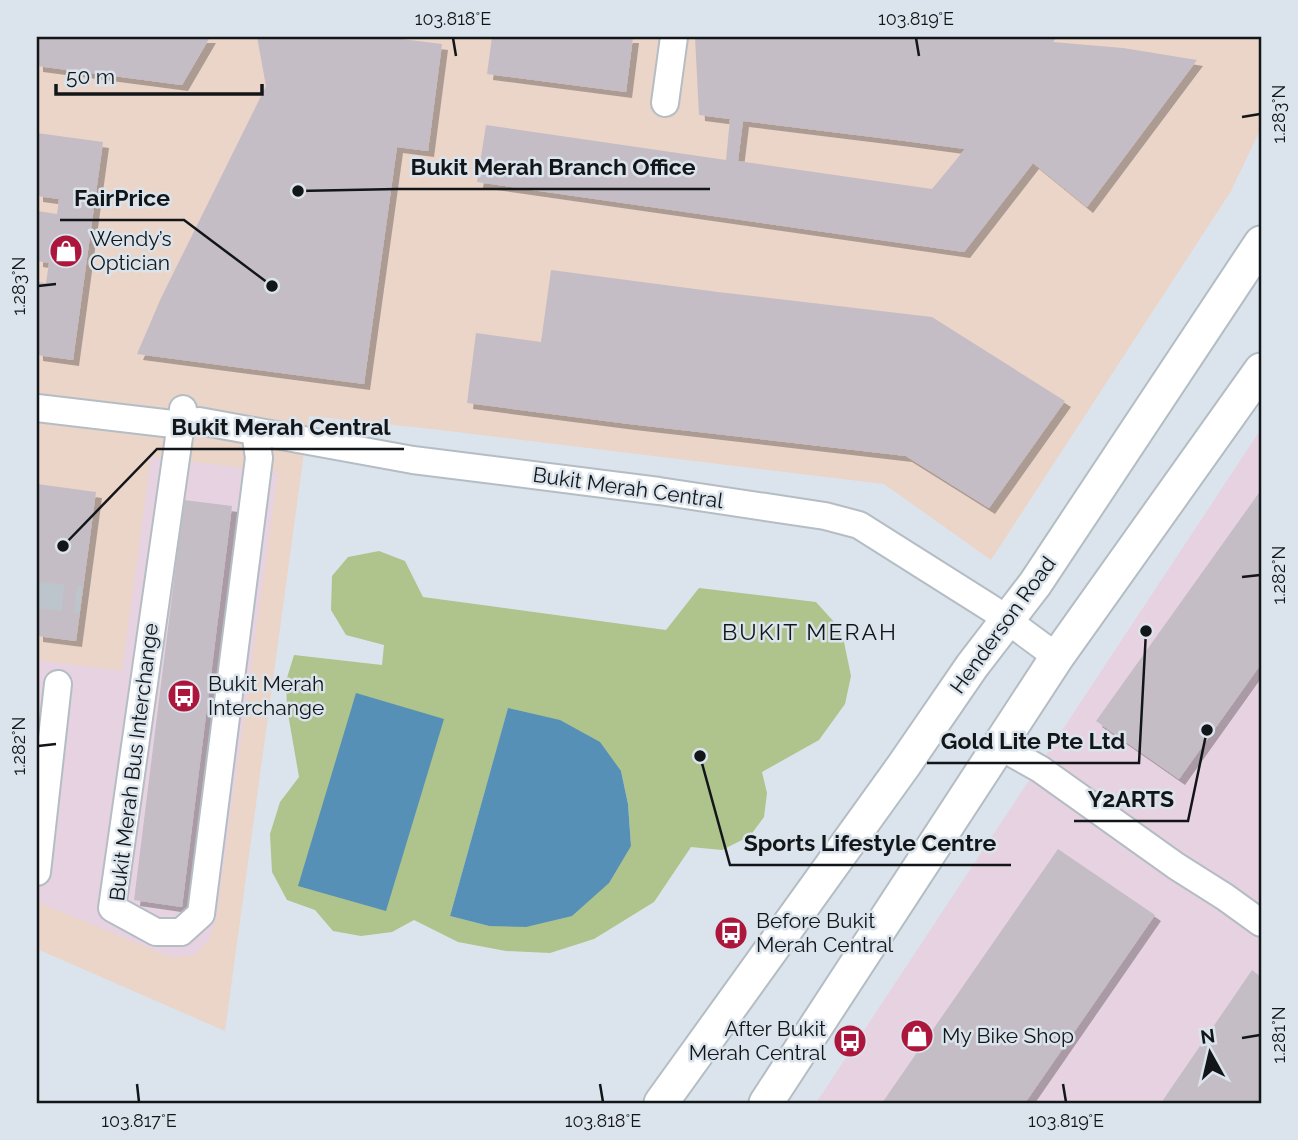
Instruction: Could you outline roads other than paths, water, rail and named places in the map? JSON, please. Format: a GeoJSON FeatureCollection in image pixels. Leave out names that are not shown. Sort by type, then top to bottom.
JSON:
{"type":"FeatureCollection","features":[{"type":"Feature","properties":{"kind":"main road","name":"Henderson Road"},"geometry":{"type":"LineString","coordinates":[[661,1103],[972,666],[1035,584],[1261,243]]}},
{"type":"Feature","properties":{"kind":"main road"},"geometry":{"type":"LineString","coordinates":[[766,1103],[1056,657],[1261,370]]}},
{"type":"Feature","properties":{"kind":"street"},"geometry":{"type":"LineString","coordinates":[[665,103],[674,37]]}},
{"type":"Feature","properties":{"kind":"street","name":"Bukit Merah Central"},"geometry":{"type":"LineString","coordinates":[[37,392],[136,412]]}},
{"type":"Feature","properties":{"kind":"street","name":"Bukit Merah Central"},"geometry":{"type":"LineString","coordinates":[[37,408],[136,412],[187,418],[413,460],[646,489],[825,516],[859,525],[1007,620],[1056,657]]}},
{"type":"Feature","properties":{"kind":"street","name":"Bukit Merah Bus Interchange"},"geometry":{"type":"LineString","coordinates":[[187,418],[112,908],[156,932],[181,932],[201,914],[259,458],[255,431]]}},
{"type":"Feature","properties":{"kind":"street"},"geometry":{"type":"LineString","coordinates":[[37,872],[58,684]]}},
{"type":"Feature","properties":{"kind":"street"},"geometry":{"type":"LineString","coordinates":[[999,746],[1040,769],[1261,923]]}},
{"type":"Feature","properties":{"kind":"water"},"geometry":{"type":"Polygon","coordinates":[[[356,693],[444,719],[386,911],[298,886],[356,693]]]}},
{"type":"Feature","properties":{"kind":"water"},"geometry":{"type":"Polygon","coordinates":[[[508,708],[560,720],[600,742],[621,771],[628,804],[631,846],[609,883],[572,916],[526,927],[489,926],[450,916],[508,708]]]}},
{"type":"Feature","properties":{"kind":"tunnel"},"geometry":{"type":"LineString","coordinates":[[37,595],[81,600]]}},
{"type":"Feature","properties":{"kind":"place","name":"Bukit Merah Branch Office"},"geometry":{"type":"Point","coordinates":[298,191]}},
{"type":"Feature","properties":{"kind":"place","name":"Wendy’s Optician"},"geometry":{"type":"Point","coordinates":[66,251]}},
{"type":"Feature","properties":{"kind":"place","name":"FairPrice"},"geometry":{"type":"Point","coordinates":[272,286]}},
{"type":"Feature","properties":{"kind":"place","name":"Bukit Merah Central"},"geometry":{"type":"Point","coordinates":[63,546]}},
{"type":"Feature","properties":{"kind":"place","name":"Gold Lite Pte Ltd"},"geometry":{"type":"Point","coordinates":[1146,631]}},
{"type":"Feature","properties":{"kind":"place","name":"Bukit Merah Interchange"},"geometry":{"type":"Point","coordinates":[184,696]}},
{"type":"Feature","properties":{"kind":"place","name":"Y2ARTS"},"geometry":{"type":"Point","coordinates":[1207,730]}},
{"type":"Feature","properties":{"kind":"place","name":"Sports Lifestyle Centre"},"geometry":{"type":"Point","coordinates":[700,756]}},
{"type":"Feature","properties":{"kind":"place","name":"Before Bukit Merah Central"},"geometry":{"type":"Point","coordinates":[731,933]}},
{"type":"Feature","properties":{"kind":"place","name":"My Bike Shop"},"geometry":{"type":"Point","coordinates":[917,1036]}},
{"type":"Feature","properties":{"kind":"place","name":"After Bukit Merah Central"},"geometry":{"type":"Point","coordinates":[850,1041]}},
{"type":"Feature","properties":{"kind":"district","name":"BUKIT MERAH"},"geometry":{"type":"Point","coordinates":[810,632]}}]}
